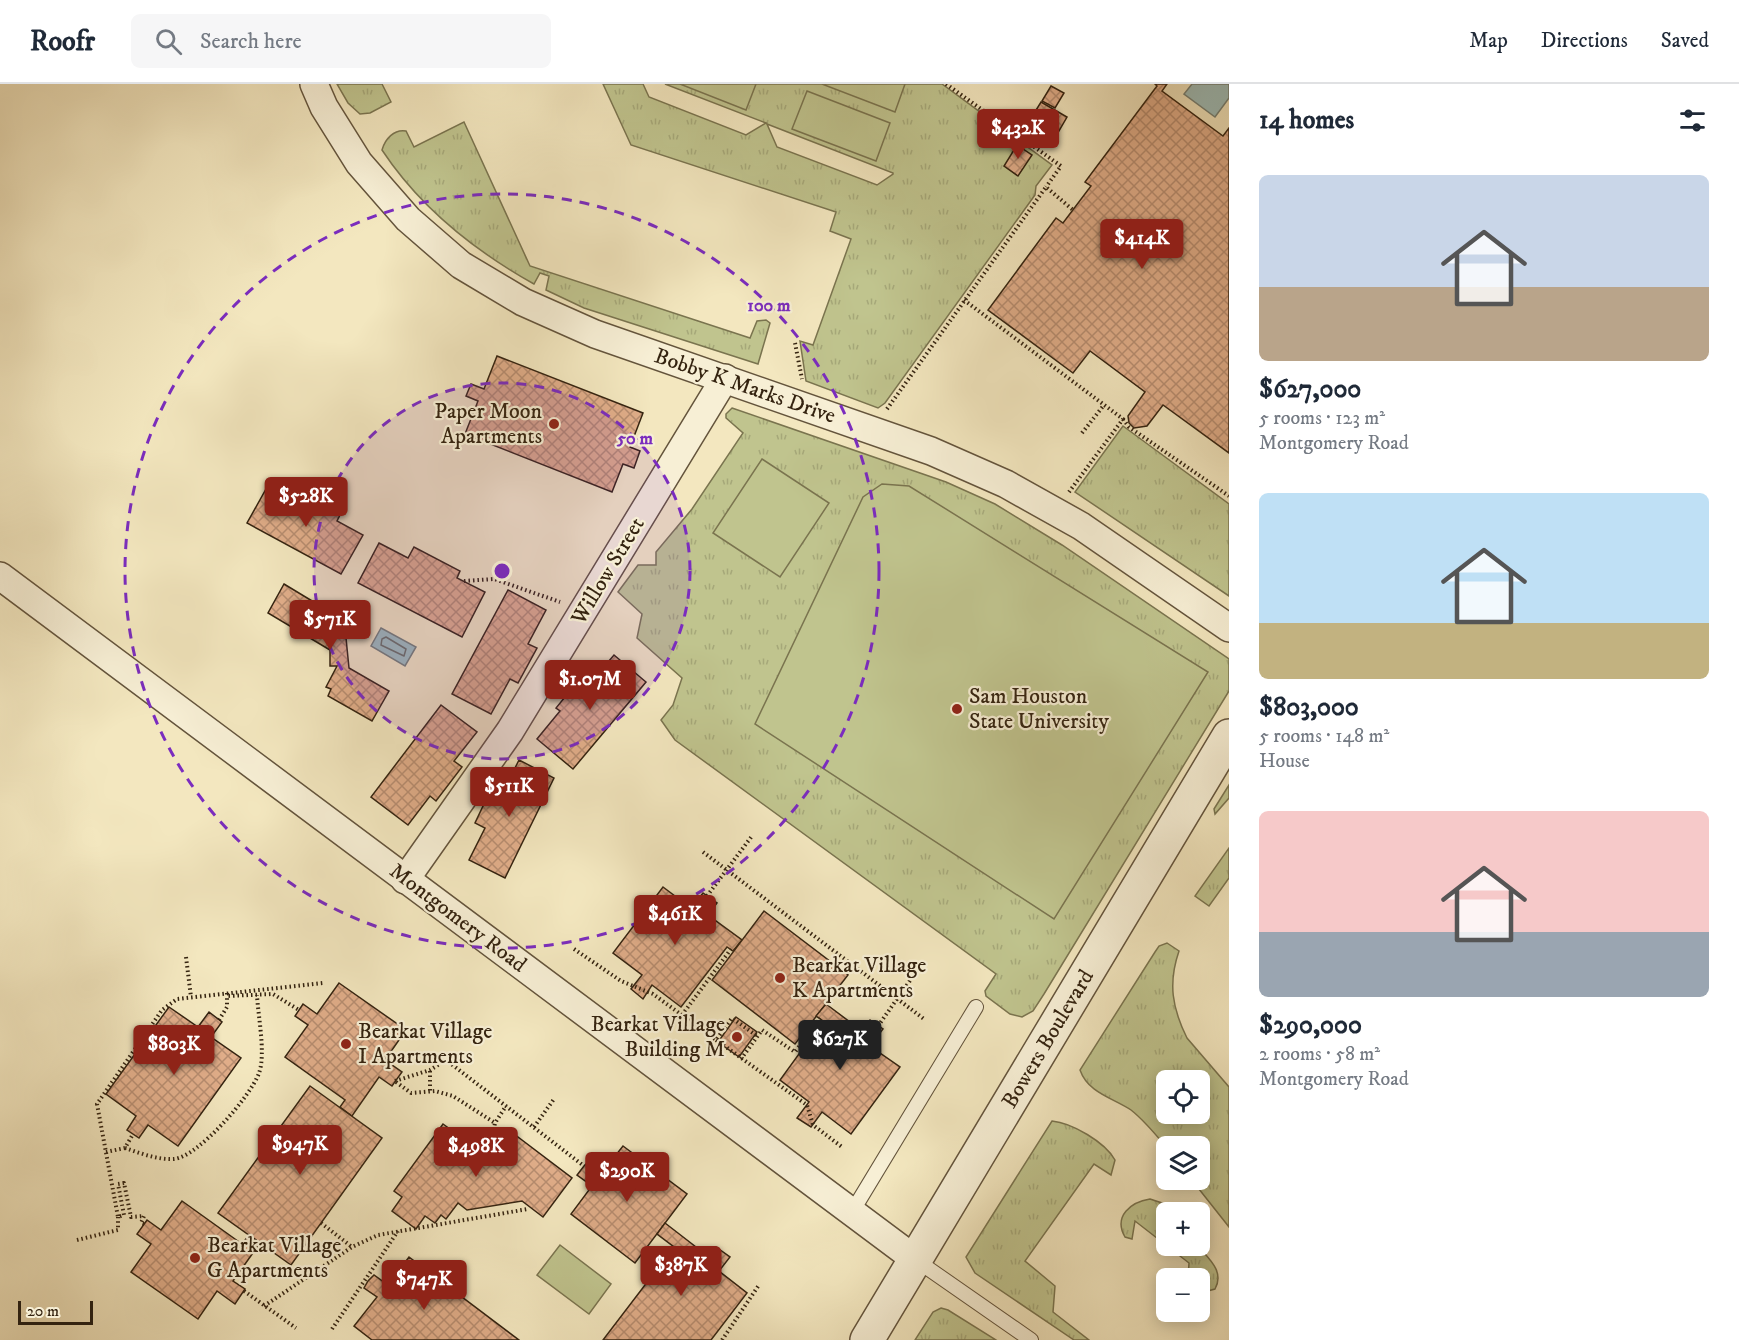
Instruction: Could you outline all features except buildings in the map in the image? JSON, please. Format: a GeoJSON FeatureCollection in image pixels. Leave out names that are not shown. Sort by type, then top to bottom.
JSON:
{"type":"FeatureCollection","features":[{"type":"Feature","properties":{"kind":"street","name":"Bobby K Marks Drive"},"geometry":{"type":"LineString","coordinates":[[314,84],[324,107],[359,163],[408,219],[461,265],[523,302],[595,334],[931,451],[1006,484],[1081,526],[1229,627]]}},
{"type":"Feature","properties":{"kind":"street","name":"Willow Street"},"geometry":{"type":"LineString","coordinates":[[405,880],[510,731],[725,378]]}},
{"type":"Feature","properties":{"kind":"street","name":"Montgomery Road"},"geometry":{"type":"LineString","coordinates":[[0,576],[916,1260]]}},
{"type":"Feature","properties":{"kind":"street","name":"Bowers Boulevard"},"geometry":{"type":"LineString","coordinates":[[867,1340],[1229,736]]}},
{"type":"Feature","properties":{"kind":"lane"},"geometry":{"type":"LineString","coordinates":[[852,1212],[976,1007]]}},
{"type":"Feature","properties":{"kind":"lane"},"geometry":{"type":"LineString","coordinates":[[916,1260],[1031,1340]]}},
{"type":"Feature","properties":{"kind":"path"},"geometry":{"type":"LineString","coordinates":[[886,412],[887,406],[1061,166],[946,84]]}},
{"type":"Feature","properties":{"kind":"path"},"geometry":{"type":"LineString","coordinates":[[1046,188],[1073,210]]}},
{"type":"Feature","properties":{"kind":"path"},"geometry":{"type":"LineString","coordinates":[[964,300],[1123,419],[1128,427],[1229,496]]}},
{"type":"Feature","properties":{"kind":"path"},"geometry":{"type":"LineString","coordinates":[[795,343],[802,383]]}},
{"type":"Feature","properties":{"kind":"path"},"geometry":{"type":"LineString","coordinates":[[1082,433],[1104,405]]}},
{"type":"Feature","properties":{"kind":"path"},"geometry":{"type":"LineString","coordinates":[[1067,495],[1123,419]]}},
{"type":"Feature","properties":{"kind":"path"},"geometry":{"type":"LineString","coordinates":[[464,581],[494,579],[583,612]]}},
{"type":"Feature","properties":{"kind":"path"},"geometry":{"type":"LineString","coordinates":[[707,896],[752,836]]}},
{"type":"Feature","properties":{"kind":"path"},"geometry":{"type":"LineString","coordinates":[[704,852],[924,1019]]}},
{"type":"Feature","properties":{"kind":"path"},"geometry":{"type":"LineString","coordinates":[[574,949],[621,981],[652,994],[807,1105],[813,1125],[842,1147]]}},
{"type":"Feature","properties":{"kind":"path"},"geometry":{"type":"LineString","coordinates":[[682,1016],[731,950]]}},
{"type":"Feature","properties":{"kind":"path"},"geometry":{"type":"LineString","coordinates":[[186,957],[191,998]]}},
{"type":"Feature","properties":{"kind":"path"},"geometry":{"type":"LineString","coordinates":[[878,1026],[921,965]]}},
{"type":"Feature","properties":{"kind":"path"},"geometry":{"type":"LineString","coordinates":[[77,1240],[118,1230],[118,1217],[96,1104],[162,1010],[177,999],[323,983]]}},
{"type":"Feature","properties":{"kind":"path"},"geometry":{"type":"LineString","coordinates":[[227,995],[273,994],[298,1010]]}},
{"type":"Feature","properties":{"kind":"path"},"geometry":{"type":"LineString","coordinates":[[219,1020],[227,1007],[227,995]]}},
{"type":"Feature","properties":{"kind":"path"},"geometry":{"type":"LineString","coordinates":[[106,1152],[124,1148],[152,1157],[174,1159],[189,1155],[239,1103],[259,1074],[261,1061],[257,995]]}},
{"type":"Feature","properties":{"kind":"path"},"geometry":{"type":"LineString","coordinates":[[716,1040],[732,1018],[757,1036]]}},
{"type":"Feature","properties":{"kind":"path"},"geometry":{"type":"LineString","coordinates":[[741,1059],[762,1030],[795,1052],[820,1018]]}},
{"type":"Feature","properties":{"kind":"path"},"geometry":{"type":"LineString","coordinates":[[495,1123],[478,1114],[468,1104],[430,1091],[411,1093],[395,1081],[430,1071],[446,1060],[584,1166]]}},
{"type":"Feature","properties":{"kind":"path"},"geometry":{"type":"LineString","coordinates":[[430,1071],[430,1091]]}},
{"type":"Feature","properties":{"kind":"path"},"geometry":{"type":"LineString","coordinates":[[534,1127],[554,1099]]}},
{"type":"Feature","properties":{"kind":"path"},"geometry":{"type":"LineString","coordinates":[[491,1143],[495,1123],[506,1106]]}},
{"type":"Feature","properties":{"kind":"path"},"geometry":{"type":"LineString","coordinates":[[124,1148],[133,1134]]}},
{"type":"Feature","properties":{"kind":"path"},"geometry":{"type":"LineString","coordinates":[[118,1217],[124,1215],[118,1184],[124,1183],[131,1217],[144,1216],[141,1223],[144,1224]]}},
{"type":"Feature","properties":{"kind":"path"},"geometry":{"type":"LineString","coordinates":[[495,1206],[496,1214]]}},
{"type":"Feature","properties":{"kind":"path"},"geometry":{"type":"LineString","coordinates":[[264,1306],[352,1247],[378,1235],[406,1228],[416,1230],[447,1222],[528,1209]]}},
{"type":"Feature","properties":{"kind":"path"},"geometry":{"type":"LineString","coordinates":[[321,1223],[352,1247]]}},
{"type":"Feature","properties":{"kind":"path"},"geometry":{"type":"LineString","coordinates":[[332,1329],[367,1280],[398,1230]]}},
{"type":"Feature","properties":{"kind":"path"},"geometry":{"type":"LineString","coordinates":[[722,1340],[759,1285]]}},
{"type":"Feature","properties":{"kind":"path"},"geometry":{"type":"LineString","coordinates":[[244,1291],[296,1328]]}},
{"type":"Feature","properties":{"kind":"green space"},"geometry":{"type":"Polygon","coordinates":[[[337,84],[382,84],[391,102],[370,113],[360,114],[348,103],[337,84]]]}},
{"type":"Feature","properties":{"kind":"green space"},"geometry":{"type":"Polygon","coordinates":[[[603,84],[643,84],[649,97],[746,135],[766,123],[665,84],[942,84],[1052,165],[1036,186],[1035,195],[885,403],[878,408],[806,381],[800,341],[813,345],[851,239],[830,231],[836,212],[631,145],[603,84]],[[767,124],[777,147],[877,185],[893,173],[767,124]]]}},
{"type":"Feature","properties":{"kind":"green space"},"geometry":{"type":"Polygon","coordinates":[[[680,84],[756,84],[746,110],[680,84]]]}},
{"type":"Feature","properties":{"kind":"green space"},"geometry":{"type":"Polygon","coordinates":[[[822,84],[905,84],[895,112],[822,84]]]}},
{"type":"Feature","properties":{"kind":"green space"},"geometry":{"type":"Polygon","coordinates":[[[807,91],[890,123],[876,161],[792,129],[807,91]]]}},
{"type":"Feature","properties":{"kind":"green space"},"geometry":{"type":"Polygon","coordinates":[[[464,122],[530,266],[750,338],[757,321],[766,320],[770,323],[758,364],[584,308],[546,290],[549,276],[540,273],[534,284],[491,257],[450,226],[413,190],[382,150],[385,142],[394,133],[406,131],[414,147],[464,122]]]}},
{"type":"Feature","properties":{"kind":"green space"},"geometry":{"type":"Polygon","coordinates":[[[732,408],[946,482],[995,504],[1062,545],[1229,659],[1229,691],[1044,994],[1033,1011],[1022,1017],[1010,1014],[986,996],[985,991],[996,974],[675,740],[661,720],[673,705],[682,678],[637,638],[642,614],[618,592],[638,565],[656,565],[656,552],[692,509],[743,433],[726,418],[726,414],[732,408]]]}},
{"type":"Feature","properties":{"kind":"green space"},"geometry":{"type":"Polygon","coordinates":[[[1123,426],[1229,504],[1229,596],[1075,492],[1123,426]]]}},
{"type":"Feature","properties":{"kind":"green space"},"geometry":{"type":"Polygon","coordinates":[[[762,459],[829,503],[780,577],[713,533],[762,459]]]}},
{"type":"Feature","properties":{"kind":"green space"},"geometry":{"type":"Polygon","coordinates":[[[882,484],[909,486],[1208,672],[1054,919],[755,724],[863,497],[882,484]]]}},
{"type":"Feature","properties":{"kind":"green space"},"geometry":{"type":"Polygon","coordinates":[[[1229,785],[1229,798],[1215,814],[1214,809],[1229,785]]]}},
{"type":"Feature","properties":{"kind":"green space"},"geometry":{"type":"Polygon","coordinates":[[[1229,848],[1229,878],[1209,906],[1195,896],[1229,848]]]}},
{"type":"Feature","properties":{"kind":"green space"},"geometry":{"type":"Polygon","coordinates":[[[1167,943],[1179,951],[1173,985],[1178,1016],[1187,1038],[1229,1087],[1229,1227],[1200,1190],[1210,1190],[1210,1136],[1157,1136],[1131,1110],[1095,1090],[1080,1070],[1159,946],[1167,943]]]}},
{"type":"Feature","properties":{"kind":"green space"},"geometry":{"type":"Polygon","coordinates":[[[1052,1121],[1069,1125],[1087,1134],[1104,1147],[1115,1160],[1111,1175],[1094,1164],[1025,1261],[1055,1286],[1053,1312],[1089,1340],[1074,1340],[975,1273],[966,1257],[1052,1121]]]}},
{"type":"Feature","properties":{"kind":"green space"},"geometry":{"type":"Polygon","coordinates":[[[1150,1199],[1159,1202],[1156,1202],[1156,1237],[1135,1221],[1132,1239],[1125,1237],[1121,1223],[1126,1211],[1136,1203],[1150,1199]]]}},
{"type":"Feature","properties":{"kind":"green space"},"geometry":{"type":"Polygon","coordinates":[[[560,1245],[611,1284],[589,1314],[537,1275],[560,1245]]]}},
{"type":"Feature","properties":{"kind":"green space"},"geometry":{"type":"Polygon","coordinates":[[[1180,1256],[1207,1256],[1217,1271],[1218,1282],[1215,1289],[1210,1290],[1210,1268],[1189,1268],[1189,1263],[1180,1256]]]}},
{"type":"Feature","properties":{"kind":"green space"},"geometry":{"type":"Polygon","coordinates":[[[941,1308],[996,1340],[915,1340],[933,1312],[941,1308]]]}},
{"type":"Feature","properties":{"kind":"water"},"geometry":{"type":"Polygon","coordinates":[[[1192,84],[1229,84],[1229,98],[1215,117],[1184,94],[1192,84]]]}},
{"type":"Feature","properties":{"kind":"water"},"geometry":{"type":"Polygon","coordinates":[[[381,628],[416,647],[405,666],[371,646],[381,628]]]}},
{"type":"Feature","properties":{"kind":"place","name":"Paper Moon Apartments"},"geometry":{"type":"Point","coordinates":[554,424]}},
{"type":"Feature","properties":{"kind":"place","name":"Sam Houston State University"},"geometry":{"type":"Point","coordinates":[957,709]}},
{"type":"Feature","properties":{"kind":"place","name":"Bearkat Village K Apartments"},"geometry":{"type":"Point","coordinates":[780,978]}},
{"type":"Feature","properties":{"kind":"place","name":"Bearkat Village Building M"},"geometry":{"type":"Point","coordinates":[737,1037]}},
{"type":"Feature","properties":{"kind":"place","name":"Bearkat Village I Apartments"},"geometry":{"type":"Point","coordinates":[346,1044]}},
{"type":"Feature","properties":{"kind":"place","name":"Bearkat Village G Apartments"},"geometry":{"type":"Point","coordinates":[195,1258]}}]}
